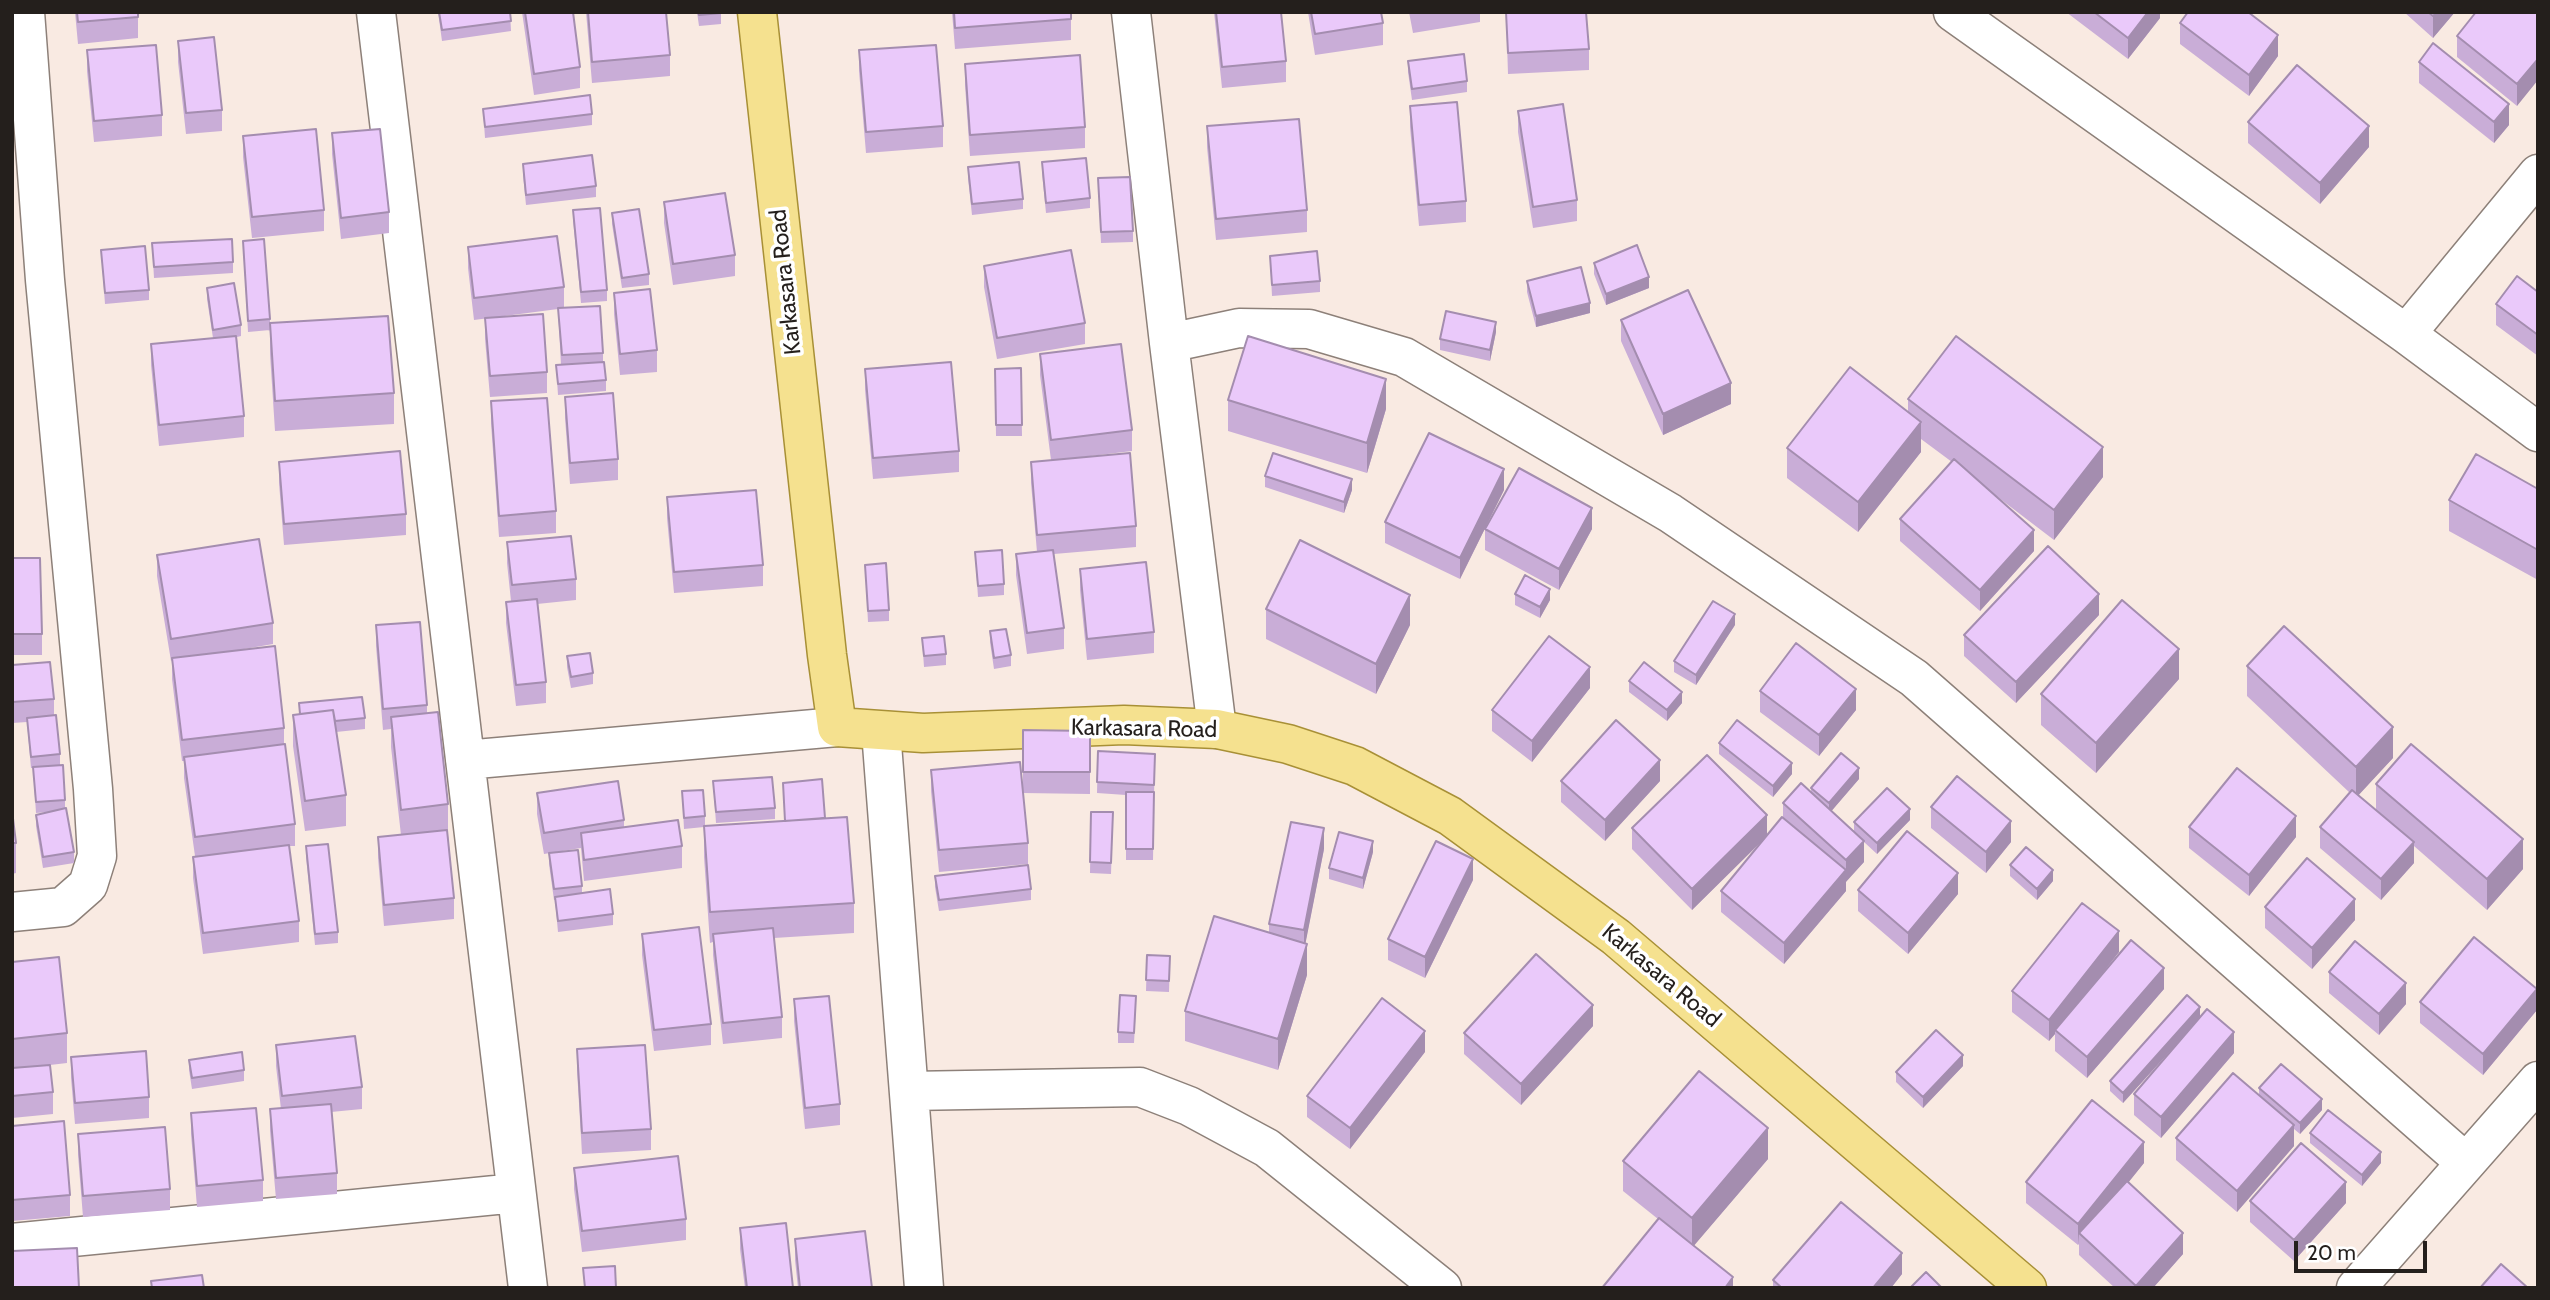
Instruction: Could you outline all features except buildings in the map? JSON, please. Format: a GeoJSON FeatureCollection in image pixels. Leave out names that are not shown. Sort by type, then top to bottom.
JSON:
{"type":"FeatureCollection","features":[{"type":"Feature","properties":{"kind":"main road","name":"Karkasara Road"},"geometry":{"type":"LineString","coordinates":[[757,12],[825,642],[837,727],[923,733],[1124,725],[1217,729],[1288,744],[1355,766],[1450,816],[1615,937],[2027,1288]]}},
{"type":"Feature","properties":{"kind":"street"},"geometry":{"type":"LineString","coordinates":[[12,912],[63,907],[88,885],[97,856],[45,280],[25,12]]}},
{"type":"Feature","properties":{"kind":"street"},"geometry":{"type":"LineString","coordinates":[[376,12],[528,1288]]}},
{"type":"Feature","properties":{"kind":"street"},"geometry":{"type":"LineString","coordinates":[[1131,12],[1217,729]]}},
{"type":"Feature","properties":{"kind":"street"},"geometry":{"type":"LineString","coordinates":[[1953,12],[2406,334],[2538,432]]}},
{"type":"Feature","properties":{"kind":"street"},"geometry":{"type":"LineString","coordinates":[[2406,334],[2538,174]]}},
{"type":"Feature","properties":{"kind":"street"},"geometry":{"type":"LineString","coordinates":[[1169,343],[1239,328],[1309,329],[1405,357],[1670,513],[1914,678],[2465,1162]]}},
{"type":"Feature","properties":{"kind":"street"},"geometry":{"type":"LineString","coordinates":[[465,760],[837,727]]}},
{"type":"Feature","properties":{"kind":"street"},"geometry":{"type":"LineString","coordinates":[[880,731],[924,1288]]}},
{"type":"Feature","properties":{"kind":"street"},"geometry":{"type":"LineString","coordinates":[[2356,1288],[2538,1081]]}},
{"type":"Feature","properties":{"kind":"street"},"geometry":{"type":"LineString","coordinates":[[909,1091],[1140,1087],[1189,1106],[1267,1148],[1442,1288]]}},
{"type":"Feature","properties":{"kind":"street"},"geometry":{"type":"LineString","coordinates":[[12,1242],[516,1193]]}}]}
